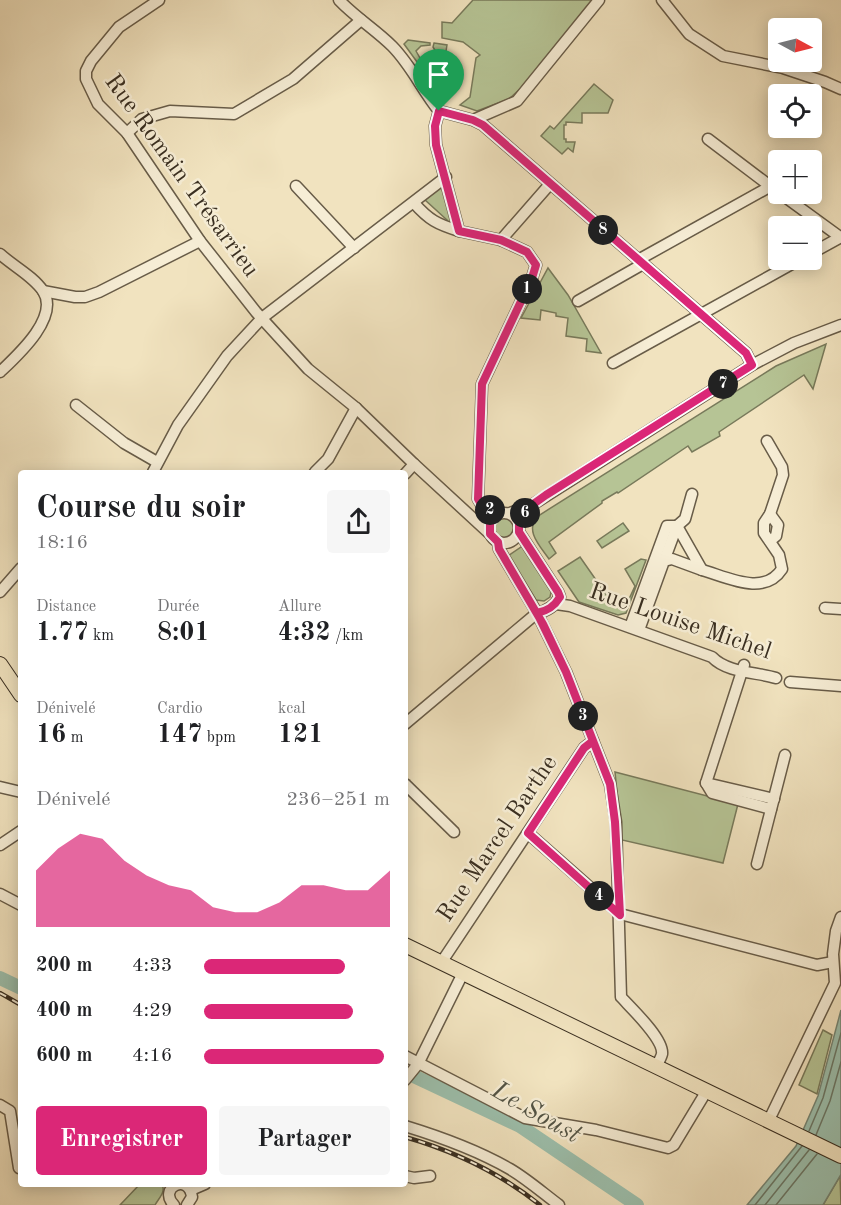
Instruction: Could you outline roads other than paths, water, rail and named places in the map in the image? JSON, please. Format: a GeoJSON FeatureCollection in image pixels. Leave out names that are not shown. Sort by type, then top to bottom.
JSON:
{"type":"FeatureCollection","features":[{"type":"Feature","properties":{"kind":"main road"},"geometry":{"type":"LineString","coordinates":[[0,664],[18,686]]}},
{"type":"Feature","properties":{"kind":"main road"},"geometry":{"type":"LineString","coordinates":[[408,946],[841,1156]]}},
{"type":"Feature","properties":{"kind":"street"},"geometry":{"type":"LineString","coordinates":[[339,0],[397,52],[439,111],[483,125],[746,353],[752,365]]}},
{"type":"Feature","properties":{"kind":"street"},"geometry":{"type":"LineString","coordinates":[[473,120],[517,102],[599,0]]}},
{"type":"Feature","properties":{"kind":"street"},"geometry":{"type":"LineString","coordinates":[[662,0],[689,34],[723,56],[783,68],[841,89]]}},
{"type":"Feature","properties":{"kind":"street","name":"Rue Romain Trésarrieu"},"geometry":{"type":"LineString","coordinates":[[151,2],[119,27],[86,71],[86,79],[98,104],[127,133],[200,241],[240,294],[308,369],[356,408],[494,538]]}},
{"type":"Feature","properties":{"kind":"street"},"geometry":{"type":"LineString","coordinates":[[127,133],[142,119],[170,111],[234,114],[293,79],[361,20]]}},
{"type":"Feature","properties":{"kind":"street"},"geometry":{"type":"LineString","coordinates":[[439,111],[435,126],[436,145],[459,231]]}},
{"type":"Feature","properties":{"kind":"street"},"geometry":{"type":"LineString","coordinates":[[708,139],[768,183]]}},
{"type":"Feature","properties":{"kind":"street"},"geometry":{"type":"LineString","coordinates":[[76,405],[155,467],[178,425],[227,356],[262,318],[446,177]]}},
{"type":"Feature","properties":{"kind":"street"},"geometry":{"type":"LineString","coordinates":[[501,240],[550,184]]}},
{"type":"Feature","properties":{"kind":"street"},"geometry":{"type":"LineString","coordinates":[[296,186],[354,248]]}},
{"type":"Feature","properties":{"kind":"street"},"geometry":{"type":"LineString","coordinates":[[578,301],[640,262],[768,195]]}},
{"type":"Feature","properties":{"kind":"street"},"geometry":{"type":"LineString","coordinates":[[414,203],[438,225],[501,240],[527,252],[536,265],[482,384],[478,499],[481,504],[497,514]]}},
{"type":"Feature","properties":{"kind":"street"},"geometry":{"type":"LineString","coordinates":[[796,204],[841,237],[822,247]]}},
{"type":"Feature","properties":{"kind":"street"},"geometry":{"type":"LineString","coordinates":[[43,291],[85,297],[200,241]]}},
{"type":"Feature","properties":{"kind":"street"},"geometry":{"type":"LineString","coordinates":[[0,254],[43,291],[47,301],[44,320],[26,345],[0,372]]}},
{"type":"Feature","properties":{"kind":"street"},"geometry":{"type":"LineString","coordinates":[[613,363],[780,270]]}},
{"type":"Feature","properties":{"kind":"street"},"geometry":{"type":"LineString","coordinates":[[494,538],[508,543],[517,537],[516,522],[532,505],[752,365],[794,343],[841,325]]}},
{"type":"Feature","properties":{"kind":"street"},"geometry":{"type":"LineString","coordinates":[[317,470],[328,459],[356,408]]}},
{"type":"Feature","properties":{"kind":"street"},"geometry":{"type":"LineString","coordinates":[[664,561],[672,559],[754,584],[767,583],[778,575],[782,569],[779,555],[764,533],[764,527],[783,475],[782,467],[767,441]]}},
{"type":"Feature","properties":{"kind":"street"},"geometry":{"type":"LineString","coordinates":[[408,471],[414,464]]}},
{"type":"Feature","properties":{"kind":"street"},"geometry":{"type":"LineString","coordinates":[[634,628],[677,526],[686,519],[692,494]]}},
{"type":"Feature","properties":{"kind":"street"},"geometry":{"type":"LineString","coordinates":[[516,522],[503,512],[497,514],[490,523],[499,549],[537,613],[566,672],[610,784],[615,822],[620,915],[621,997],[644,1022],[659,1043],[662,1054],[656,1067]]}},
{"type":"Feature","properties":{"kind":"street","name":"Rue Louise Michel"},"geometry":{"type":"LineString","coordinates":[[516,522],[558,592],[558,601],[712,657],[717,655],[743,668],[763,671],[772,677]]}},
{"type":"Feature","properties":{"kind":"street"},"geometry":{"type":"LineString","coordinates":[[634,628],[667,526],[677,526]]}},
{"type":"Feature","properties":{"kind":"street"},"geometry":{"type":"LineString","coordinates":[[677,526],[702,570]]}},
{"type":"Feature","properties":{"kind":"street"},"geometry":{"type":"LineString","coordinates":[[0,592],[18,571]]}},
{"type":"Feature","properties":{"kind":"street"},"geometry":{"type":"LineString","coordinates":[[408,720],[537,613],[546,611],[558,601]]}},
{"type":"Feature","properties":{"kind":"street"},"geometry":{"type":"LineString","coordinates":[[825,609],[841,609]]}},
{"type":"Feature","properties":{"kind":"street"},"geometry":{"type":"LineString","coordinates":[[743,668],[706,783],[772,804]]}},
{"type":"Feature","properties":{"kind":"street","name":"Rue Louise Michel"},"geometry":{"type":"LineString","coordinates":[[790,682],[841,686]]}},
{"type":"Feature","properties":{"kind":"street","name":"Rue Marcel Barthe"},"geometry":{"type":"LineString","coordinates":[[441,963],[584,748],[593,741]]}},
{"type":"Feature","properties":{"kind":"street"},"geometry":{"type":"LineString","coordinates":[[757,864],[785,755]]}},
{"type":"Feature","properties":{"kind":"street"},"geometry":{"type":"LineString","coordinates":[[0,787],[18,791]]}},
{"type":"Feature","properties":{"kind":"street"},"geometry":{"type":"LineString","coordinates":[[408,787],[454,832]]}},
{"type":"Feature","properties":{"kind":"street"},"geometry":{"type":"LineString","coordinates":[[0,845],[18,833]]}},
{"type":"Feature","properties":{"kind":"street"},"geometry":{"type":"LineString","coordinates":[[528,833],[620,915],[817,965],[833,962]]}},
{"type":"Feature","properties":{"kind":"street"},"geometry":{"type":"LineString","coordinates":[[0,894],[18,903]]}},
{"type":"Feature","properties":{"kind":"street"},"geometry":{"type":"LineString","coordinates":[[768,1122],[835,983],[833,962],[836,931],[841,917]]}},
{"type":"Feature","properties":{"kind":"street"},"geometry":{"type":"LineString","coordinates":[[408,1076],[416,1066],[463,974]]}},
{"type":"Feature","properties":{"kind":"street"},"geometry":{"type":"LineString","coordinates":[[408,1059],[416,1066],[525,1118],[596,1130],[668,1148],[674,1145],[706,1092]]}},
{"type":"Feature","properties":{"kind":"street"},"geometry":{"type":"LineString","coordinates":[[10,1108],[18,1161]]}},
{"type":"Feature","properties":{"kind":"street"},"geometry":{"type":"LineString","coordinates":[[408,1127],[445,1138],[480,1153],[511,1170],[559,1205]]}},
{"type":"Feature","properties":{"kind":"street"},"geometry":{"type":"LineString","coordinates":[[408,1177],[430,1176]]}},
{"type":"Feature","properties":{"kind":"street"},"geometry":{"type":"LineString","coordinates":[[170,1187],[171,1203]]}},
{"type":"Feature","properties":{"kind":"street"},"geometry":{"type":"LineString","coordinates":[[187,1187],[191,1190],[192,1197],[189,1204]]}},
{"type":"Feature","properties":{"kind":"street"},"geometry":{"type":"LineString","coordinates":[[191,1190],[198,1187]]}},
{"type":"Feature","properties":{"kind":"water"},"geometry":{"type":"Polygon","coordinates":[[[841,1010],[841,1179],[840,1176],[823,1205],[747,1205],[796,1146],[818,1096],[841,1010]]]}},
{"type":"Feature","properties":{"kind":"waterway","name":"Le Soust"},"geometry":{"type":"LineString","coordinates":[[0,978],[18,987]]}},
{"type":"Feature","properties":{"kind":"waterway","name":"Le Soust"},"geometry":{"type":"LineString","coordinates":[[408,1073],[520,1126],[637,1205]]}},
{"type":"Feature","properties":{"kind":"railway"},"geometry":{"type":"LineString","coordinates":[[0,993],[18,1003]]}},
{"type":"Feature","properties":{"kind":"railway"},"geometry":{"type":"LineString","coordinates":[[408,1138],[476,1164],[525,1193],[540,1205]]}}]}
